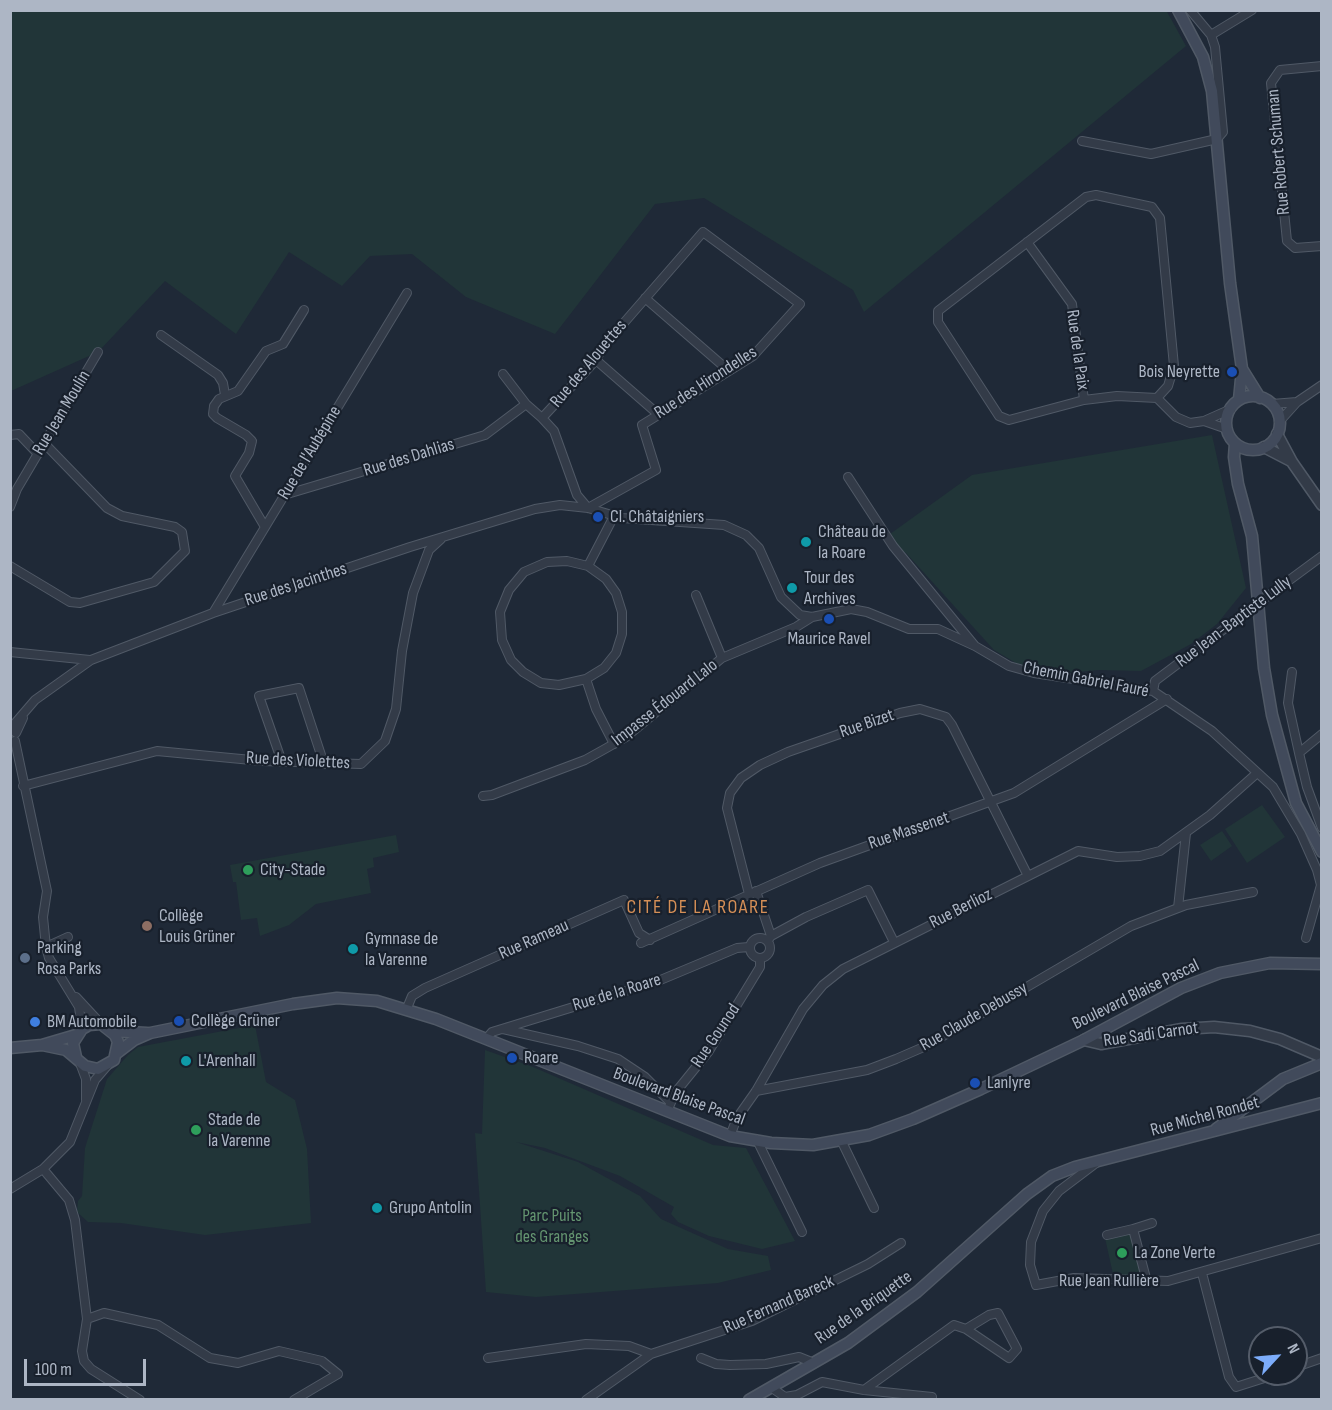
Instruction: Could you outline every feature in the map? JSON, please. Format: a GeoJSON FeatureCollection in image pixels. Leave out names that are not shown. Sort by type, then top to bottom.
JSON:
{"type":"FeatureCollection","features":[{"type":"Feature","properties":{"kind":"main road"},"geometry":{"type":"LineString","coordinates":[[1178,10],[1203,57],[1212,91],[1228,274],[1242,369],[1235,405],[1226,421],[1227,429],[1235,443],[1236,474],[1252,536],[1264,668],[1272,715],[1296,804],[1322,852]]}},
{"type":"Feature","properties":{"kind":"main road"},"geometry":{"type":"LineString","coordinates":[[1242,369],[1260,398]]}},
{"type":"Feature","properties":{"kind":"main road"},"geometry":{"type":"LineString","coordinates":[[1235,405],[1247,397],[1260,398],[1272,404],[1280,422],[1277,434],[1242,461],[1236,474]]}},
{"type":"Feature","properties":{"kind":"main road"},"geometry":{"type":"LineString","coordinates":[[1235,443],[1259,449]]}},
{"type":"Feature","properties":{"kind":"main road"},"geometry":{"type":"LineString","coordinates":[[1311,834],[1322,862]]}},
{"type":"Feature","properties":{"kind":"main road","name":"Boulevard Blaise Pascal"},"geometry":{"type":"LineString","coordinates":[[117,1053],[134,1040],[150,1033],[320,1000],[365,999],[407,1008],[669,1107],[730,1136],[813,1145],[842,1142],[913,1119],[1084,1040],[1181,988],[1220,973],[1270,963],[1322,964]]}},
{"type":"Feature","properties":{"kind":"main road"},"geometry":{"type":"LineString","coordinates":[[10,1048],[42,1045],[79,1032],[88,1025],[101,1024],[112,1031],[118,1042],[117,1053],[108,1065],[92,1069],[66,1050],[42,1045]]}},
{"type":"Feature","properties":{"kind":"main road","name":"Boulevard Blaise Pascal"},"geometry":{"type":"LineString","coordinates":[[112,1031],[150,1033]]}},
{"type":"Feature","properties":{"kind":"main road"},"geometry":{"type":"LineString","coordinates":[[78,1060],[73,1043],[79,1032]]}},
{"type":"Feature","properties":{"kind":"main road"},"geometry":{"type":"LineString","coordinates":[[1210,1132],[1283,1079],[1322,1063]]}},
{"type":"Feature","properties":{"kind":"main road","name":"Rue Michel Rondet"},"geometry":{"type":"LineString","coordinates":[[988,1230],[1027,1194],[1052,1176],[1322,1103]]}},
{"type":"Feature","properties":{"kind":"main road","name":"Rue de la Briquette"},"geometry":{"type":"LineString","coordinates":[[749,1400],[848,1343],[917,1292],[988,1230]]}},
{"type":"Feature","properties":{"kind":"street"},"geometry":{"type":"LineString","coordinates":[[1082,141],[1151,154],[1217,139],[1223,132],[1222,108],[1211,35],[1190,10]]}},
{"type":"Feature","properties":{"kind":"street"},"geometry":{"type":"LineString","coordinates":[[1211,35],[1252,10]]}},
{"type":"Feature","properties":{"kind":"street","name":"Rue Robert Schuman"},"geometry":{"type":"LineString","coordinates":[[1322,66],[1280,70],[1271,83],[1287,241],[1295,248],[1322,246]]}},
{"type":"Feature","properties":{"kind":"street"},"geometry":{"type":"LineString","coordinates":[[1157,398],[1168,386],[1174,366],[1160,218],[1152,207],[1096,195],[1086,197],[938,311],[938,322],[999,416],[1009,420],[1084,400],[1128,396],[1157,398],[1176,417],[1190,423],[1204,421],[1235,405]]}},
{"type":"Feature","properties":{"kind":"street","name":"Rue des Alouettes"},"geometry":{"type":"LineString","coordinates":[[588,508],[577,495],[554,431],[542,418],[596,360],[602,348],[703,232],[800,304]]}},
{"type":"Feature","properties":{"kind":"street","name":"Rue de la Paix"},"geometry":{"type":"LineString","coordinates":[[1027,242],[1072,304],[1084,400]]}},
{"type":"Feature","properties":{"kind":"street","name":"Rue de l'Aubépine"},"geometry":{"type":"LineString","coordinates":[[213,613],[407,293]]}},
{"type":"Feature","properties":{"kind":"street"},"geometry":{"type":"LineString","coordinates":[[645,298],[729,371]]}},
{"type":"Feature","properties":{"kind":"street","name":"Rue des Hirondelles"},"geometry":{"type":"LineString","coordinates":[[588,508],[656,470],[642,425],[753,356],[800,304]]}},
{"type":"Feature","properties":{"kind":"street"},"geometry":{"type":"LineString","coordinates":[[265,527],[235,476],[249,453],[252,441],[213,414],[219,399],[238,391],[266,351],[283,344],[304,310]]}},
{"type":"Feature","properties":{"kind":"street"},"geometry":{"type":"LineString","coordinates":[[161,335],[218,375],[224,383],[225,395]]}},
{"type":"Feature","properties":{"kind":"street","name":"Rue Jean Moulin"},"geometry":{"type":"LineString","coordinates":[[10,507],[17,489],[98,352]]}},
{"type":"Feature","properties":{"kind":"street"},"geometry":{"type":"LineString","coordinates":[[596,360],[658,415]]}},
{"type":"Feature","properties":{"kind":"street"},"geometry":{"type":"LineString","coordinates":[[503,374],[525,404],[542,418]]}},
{"type":"Feature","properties":{"kind":"street"},"geometry":{"type":"LineString","coordinates":[[1280,422],[1297,402],[1322,385]]}},
{"type":"Feature","properties":{"kind":"street"},"geometry":{"type":"LineString","coordinates":[[1272,404],[1297,402]]}},
{"type":"Feature","properties":{"kind":"street","name":"Rue des Dahlias"},"geometry":{"type":"LineString","coordinates":[[285,495],[484,435],[525,404]]}},
{"type":"Feature","properties":{"kind":"street"},"geometry":{"type":"LineString","coordinates":[[1204,421],[1227,429]]}},
{"type":"Feature","properties":{"kind":"street"},"geometry":{"type":"LineString","coordinates":[[10,435],[18,434],[38,454]]}},
{"type":"Feature","properties":{"kind":"street"},"geometry":{"type":"LineString","coordinates":[[1277,434],[1292,462],[1322,505]]}},
{"type":"Feature","properties":{"kind":"street"},"geometry":{"type":"LineString","coordinates":[[10,566],[70,602],[80,603],[154,582],[185,551],[186,541],[182,532],[176,527],[122,516],[107,508],[44,443]]}},
{"type":"Feature","properties":{"kind":"street"},"geometry":{"type":"LineString","coordinates":[[1259,449],[1292,462]]}},
{"type":"Feature","properties":{"kind":"street","name":"Chemin Gabriel Fauré"},"geometry":{"type":"LineString","coordinates":[[848,477],[893,546],[975,646],[1009,666],[1034,673],[1153,691],[1212,731],[1256,774],[1273,787],[1301,834],[1321,885],[1306,938]]}},
{"type":"Feature","properties":{"kind":"street","name":"Rue des Jacinthes"},"geometry":{"type":"LineString","coordinates":[[12,737],[34,700],[72,671],[91,660],[213,613],[445,536],[535,509],[560,506],[588,508],[614,516],[724,525],[746,535],[759,548],[781,597],[800,615],[812,617]]}},
{"type":"Feature","properties":{"kind":"street"},"geometry":{"type":"LineString","coordinates":[[588,566],[614,516]]}},
{"type":"Feature","properties":{"kind":"street","name":"Rue des Violettes"},"geometry":{"type":"LineString","coordinates":[[23,786],[157,751],[282,762],[361,764],[385,741],[396,709],[402,651],[413,593],[429,550],[445,536]]}},
{"type":"Feature","properties":{"kind":"street","name":"Rue Jean-Baptiste Lully"},"geometry":{"type":"LineString","coordinates":[[1153,691],[1155,681],[1322,556]]}},
{"type":"Feature","properties":{"kind":"street"},"geometry":{"type":"LineString","coordinates":[[567,561],[588,566],[606,579],[616,593],[622,612],[622,634],[616,653],[604,668],[586,679],[559,685],[541,683],[523,672],[511,660],[502,640],[500,612],[509,590],[524,572],[546,562],[567,561]]}},
{"type":"Feature","properties":{"kind":"street"},"geometry":{"type":"LineString","coordinates":[[696,595],[722,658]]}},
{"type":"Feature","properties":{"kind":"street","name":"Impasse Édouard Lalo"},"geometry":{"type":"LineString","coordinates":[[483,796],[492,795],[585,760],[614,744],[722,658],[796,627],[812,617],[852,609],[867,612],[909,629],[938,629],[975,646]]}},
{"type":"Feature","properties":{"kind":"street"},"geometry":{"type":"LineString","coordinates":[[10,652],[91,660]]}},
{"type":"Feature","properties":{"kind":"street"},"geometry":{"type":"LineString","coordinates":[[1292,672],[1288,703],[1307,787],[1322,828]]}},
{"type":"Feature","properties":{"kind":"street"},"geometry":{"type":"LineString","coordinates":[[586,679],[596,709],[614,744]]}},
{"type":"Feature","properties":{"kind":"street"},"geometry":{"type":"LineString","coordinates":[[282,762],[259,696],[299,688],[324,764]]}},
{"type":"Feature","properties":{"kind":"street","name":"Rue Massenet"},"geometry":{"type":"LineString","coordinates":[[641,943],[820,863],[1014,793],[1167,699]]}},
{"type":"Feature","properties":{"kind":"street","name":"Rue Bizet"},"geometry":{"type":"LineString","coordinates":[[769,938],[727,808],[730,793],[741,778],[760,765],[788,752],[900,713],[920,709],[946,717],[1028,876]]}},
{"type":"Feature","properties":{"kind":"street"},"geometry":{"type":"LineString","coordinates":[[1299,753],[1322,734]]}},
{"type":"Feature","properties":{"kind":"street"},"geometry":{"type":"LineString","coordinates":[[12,737],[47,891],[43,916],[46,947],[49,958],[79,1006],[79,1032]]}},
{"type":"Feature","properties":{"kind":"street","name":"Rue Berlioz"},"geometry":{"type":"LineString","coordinates":[[730,1136],[737,1118],[756,1091],[803,1009],[823,985],[843,969],[1078,851],[1117,857],[1140,856],[1160,851],[1210,815],[1256,774]]}},
{"type":"Feature","properties":{"kind":"street"},"geometry":{"type":"LineString","coordinates":[[1178,908],[1186,832]]}},
{"type":"Feature","properties":{"kind":"street","name":"Rue de la Roare"},"geometry":{"type":"LineString","coordinates":[[486,1039],[492,1032],[658,981],[737,948],[749,947],[758,937],[769,938],[868,890],[894,942]]}},
{"type":"Feature","properties":{"kind":"street","name":"Rue Claude Debussy"},"geometry":{"type":"LineString","coordinates":[[756,1091],[867,1070],[896,1059],[926,1046],[1131,926],[1178,908],[1253,892]]}},
{"type":"Feature","properties":{"kind":"street","name":"Rue Rameau"},"geometry":{"type":"LineString","coordinates":[[407,1008],[412,996],[425,988],[624,900],[639,933],[650,940]]}},
{"type":"Feature","properties":{"kind":"street"},"geometry":{"type":"LineString","coordinates":[[46,947],[68,937]]}},
{"type":"Feature","properties":{"kind":"street"},"geometry":{"type":"LineString","coordinates":[[749,947],[752,955],[760,958],[768,954],[771,949],[769,938]]}},
{"type":"Feature","properties":{"kind":"street","name":"Rue Gounod"},"geometry":{"type":"LineString","coordinates":[[669,1107],[709,1051],[760,967],[760,958]]}},
{"type":"Feature","properties":{"kind":"street"},"geometry":{"type":"LineString","coordinates":[[73,994],[101,1024]]}},
{"type":"Feature","properties":{"kind":"street","name":"Rue Sadi Carnot"},"geometry":{"type":"LineString","coordinates":[[1084,1040],[1101,1044],[1182,1029],[1214,1027],[1270,1036],[1322,1057]]}},
{"type":"Feature","properties":{"kind":"street","name":"Boulevard Blaise Pascal"},"geometry":{"type":"LineString","coordinates":[[501,1029],[578,1046],[618,1059],[645,1077],[669,1107]]}},
{"type":"Feature","properties":{"kind":"street"},"geometry":{"type":"LineString","coordinates":[[78,1060],[86,1079],[86,1102]]}},
{"type":"Feature","properties":{"kind":"street"},"geometry":{"type":"LineString","coordinates":[[10,1189],[43,1169],[70,1142],[96,1080],[108,1065]]}},
{"type":"Feature","properties":{"kind":"street"},"geometry":{"type":"LineString","coordinates":[[757,1140],[801,1233]]}},
{"type":"Feature","properties":{"kind":"street"},"geometry":{"type":"LineString","coordinates":[[842,1142],[873,1208]]}},
{"type":"Feature","properties":{"kind":"street","name":"Rue Jean Rullière"},"geometry":{"type":"LineString","coordinates":[[1097,1162],[1059,1191],[1042,1211],[1031,1242],[1030,1265],[1036,1285],[1074,1278],[1168,1281],[1322,1238]]}},
{"type":"Feature","properties":{"kind":"street"},"geometry":{"type":"LineString","coordinates":[[43,1169],[69,1200],[75,1220],[87,1318],[82,1351],[84,1361],[91,1369],[140,1400]]}},
{"type":"Feature","properties":{"kind":"street"},"geometry":{"type":"LineString","coordinates":[[10,1183],[30,1177]]}},
{"type":"Feature","properties":{"kind":"street"},"geometry":{"type":"LineString","coordinates":[[1107,1235],[1152,1223]]}},
{"type":"Feature","properties":{"kind":"street"},"geometry":{"type":"LineString","coordinates":[[1133,1229],[1147,1282]]}},
{"type":"Feature","properties":{"kind":"street","name":"Rue Fernand Bareck"},"geometry":{"type":"LineString","coordinates":[[586,1400],[650,1355],[752,1321],[868,1264],[901,1243]]}},
{"type":"Feature","properties":{"kind":"street"},"geometry":{"type":"LineString","coordinates":[[1202,1273],[1229,1377],[1236,1387],[1248,1383]]}},
{"type":"Feature","properties":{"kind":"street"},"geometry":{"type":"LineString","coordinates":[[87,1318],[104,1313],[158,1325],[210,1358],[238,1363],[279,1351],[322,1361],[338,1374],[294,1400]]}},
{"type":"Feature","properties":{"kind":"street"},"geometry":{"type":"LineString","coordinates":[[864,1390],[954,1325],[966,1329],[1009,1358],[1017,1349],[998,1313],[989,1315],[966,1329]]}},
{"type":"Feature","properties":{"kind":"street"},"geometry":{"type":"LineString","coordinates":[[488,1358],[586,1344],[629,1346],[650,1355]]}},
{"type":"Feature","properties":{"kind":"street"},"geometry":{"type":"LineString","coordinates":[[701,1358],[716,1364],[729,1365],[766,1364],[799,1357],[814,1363]]}},
{"type":"Feature","properties":{"kind":"street"},"geometry":{"type":"LineString","coordinates":[[772,1388],[785,1397],[797,1395],[822,1382],[864,1390],[932,1396],[931,1400]]}},
{"type":"Feature","properties":{"kind":"green space"},"geometry":{"type":"Polygon","coordinates":[[[1166,10],[1186,46],[864,312],[853,290],[704,198],[655,204],[555,334],[466,297],[412,254],[370,256],[342,286],[289,252],[236,334],[165,281],[98,352],[11,391],[10,11],[1166,10]]]}},
{"type":"Feature","properties":{"kind":"green space"},"geometry":{"type":"Polygon","coordinates":[[[1212,435],[1246,588],[1217,624],[1191,644],[1141,671],[1098,670],[1038,676],[994,650],[906,553],[886,541],[890,534],[972,475],[1212,435]]]}},
{"type":"Feature","properties":{"kind":"green space"},"geometry":{"type":"Polygon","coordinates":[[[1262,805],[1285,837],[1247,863],[1225,829],[1262,805]]]}},
{"type":"Feature","properties":{"kind":"green space"},"geometry":{"type":"Polygon","coordinates":[[[1222,831],[1232,846],[1211,861],[1200,845],[1222,831]]]}},
{"type":"Feature","properties":{"kind":"green space"},"geometry":{"type":"Polygon","coordinates":[[[396,835],[399,852],[373,858],[374,867],[367,869],[371,893],[316,904],[289,925],[260,936],[257,918],[241,920],[236,882],[233,882],[230,865],[396,835]]]}},
{"type":"Feature","properties":{"kind":"green space","name":"Stade de la Varenne"},"geometry":{"type":"Polygon","coordinates":[[[255,1025],[266,1082],[295,1100],[307,1149],[311,1223],[205,1235],[121,1223],[88,1222],[77,1212],[78,1201],[82,1196],[85,1148],[107,1079],[138,1047],[255,1025]]]}},
{"type":"Feature","properties":{"kind":"green space","name":"Parc Puits des Granges"},"geometry":{"type":"Polygon","coordinates":[[[485,1050],[533,1067],[713,1145],[746,1148],[795,1241],[762,1249],[709,1236],[678,1222],[671,1214],[674,1207],[620,1176],[545,1148],[516,1142],[578,1162],[640,1196],[661,1219],[728,1249],[768,1256],[771,1270],[718,1283],[536,1297],[486,1292],[475,1133],[482,1134],[485,1050]]]}},
{"type":"Feature","properties":{"kind":"green space","name":"La Zone Verte"},"geometry":{"type":"Polygon","coordinates":[[[1132,1232],[1141,1275],[1138,1278],[1113,1274],[1105,1238],[1107,1235],[1132,1232]]]}},
{"type":"Feature","properties":{"kind":"place","name":"Bois Neyrette"},"geometry":{"type":"Point","coordinates":[1232,372]}},
{"type":"Feature","properties":{"kind":"place","name":"Cl. Châtaigniers"},"geometry":{"type":"Point","coordinates":[598,517]}},
{"type":"Feature","properties":{"kind":"place","name":"Château de la Roare"},"geometry":{"type":"Point","coordinates":[806,542]}},
{"type":"Feature","properties":{"kind":"place","name":"Tour des Archives"},"geometry":{"type":"Point","coordinates":[792,588]}},
{"type":"Feature","properties":{"kind":"place","name":"Maurice Ravel"},"geometry":{"type":"Point","coordinates":[829,619]}},
{"type":"Feature","properties":{"kind":"place","name":"City-Stade"},"geometry":{"type":"Point","coordinates":[248,870]}},
{"type":"Feature","properties":{"kind":"place","name":"Collège Louis Grüner"},"geometry":{"type":"Point","coordinates":[147,926]}},
{"type":"Feature","properties":{"kind":"place","name":"Gymnase de la Varenne"},"geometry":{"type":"Point","coordinates":[353,949]}},
{"type":"Feature","properties":{"kind":"place","name":"Parking Rosa Parks"},"geometry":{"type":"Point","coordinates":[25,958]}},
{"type":"Feature","properties":{"kind":"place","name":"Collège Grüner"},"geometry":{"type":"Point","coordinates":[179,1021]}},
{"type":"Feature","properties":{"kind":"place","name":"BM Automobile"},"geometry":{"type":"Point","coordinates":[35,1022]}},
{"type":"Feature","properties":{"kind":"place","name":"Roare"},"geometry":{"type":"Point","coordinates":[512,1058]}},
{"type":"Feature","properties":{"kind":"place","name":"L'Arenhall"},"geometry":{"type":"Point","coordinates":[186,1061]}},
{"type":"Feature","properties":{"kind":"place","name":"Lanlyre"},"geometry":{"type":"Point","coordinates":[975,1083]}},
{"type":"Feature","properties":{"kind":"place","name":"Stade de la Varenne"},"geometry":{"type":"Point","coordinates":[196,1130]}},
{"type":"Feature","properties":{"kind":"place","name":"Grupo Antolin"},"geometry":{"type":"Point","coordinates":[377,1208]}},
{"type":"Feature","properties":{"kind":"place","name":"La Zone Verte"},"geometry":{"type":"Point","coordinates":[1122,1253]}},
{"type":"Feature","properties":{"kind":"district","name":"CITÉ DE LA ROARE"},"geometry":{"type":"Point","coordinates":[698,908]}}]}
